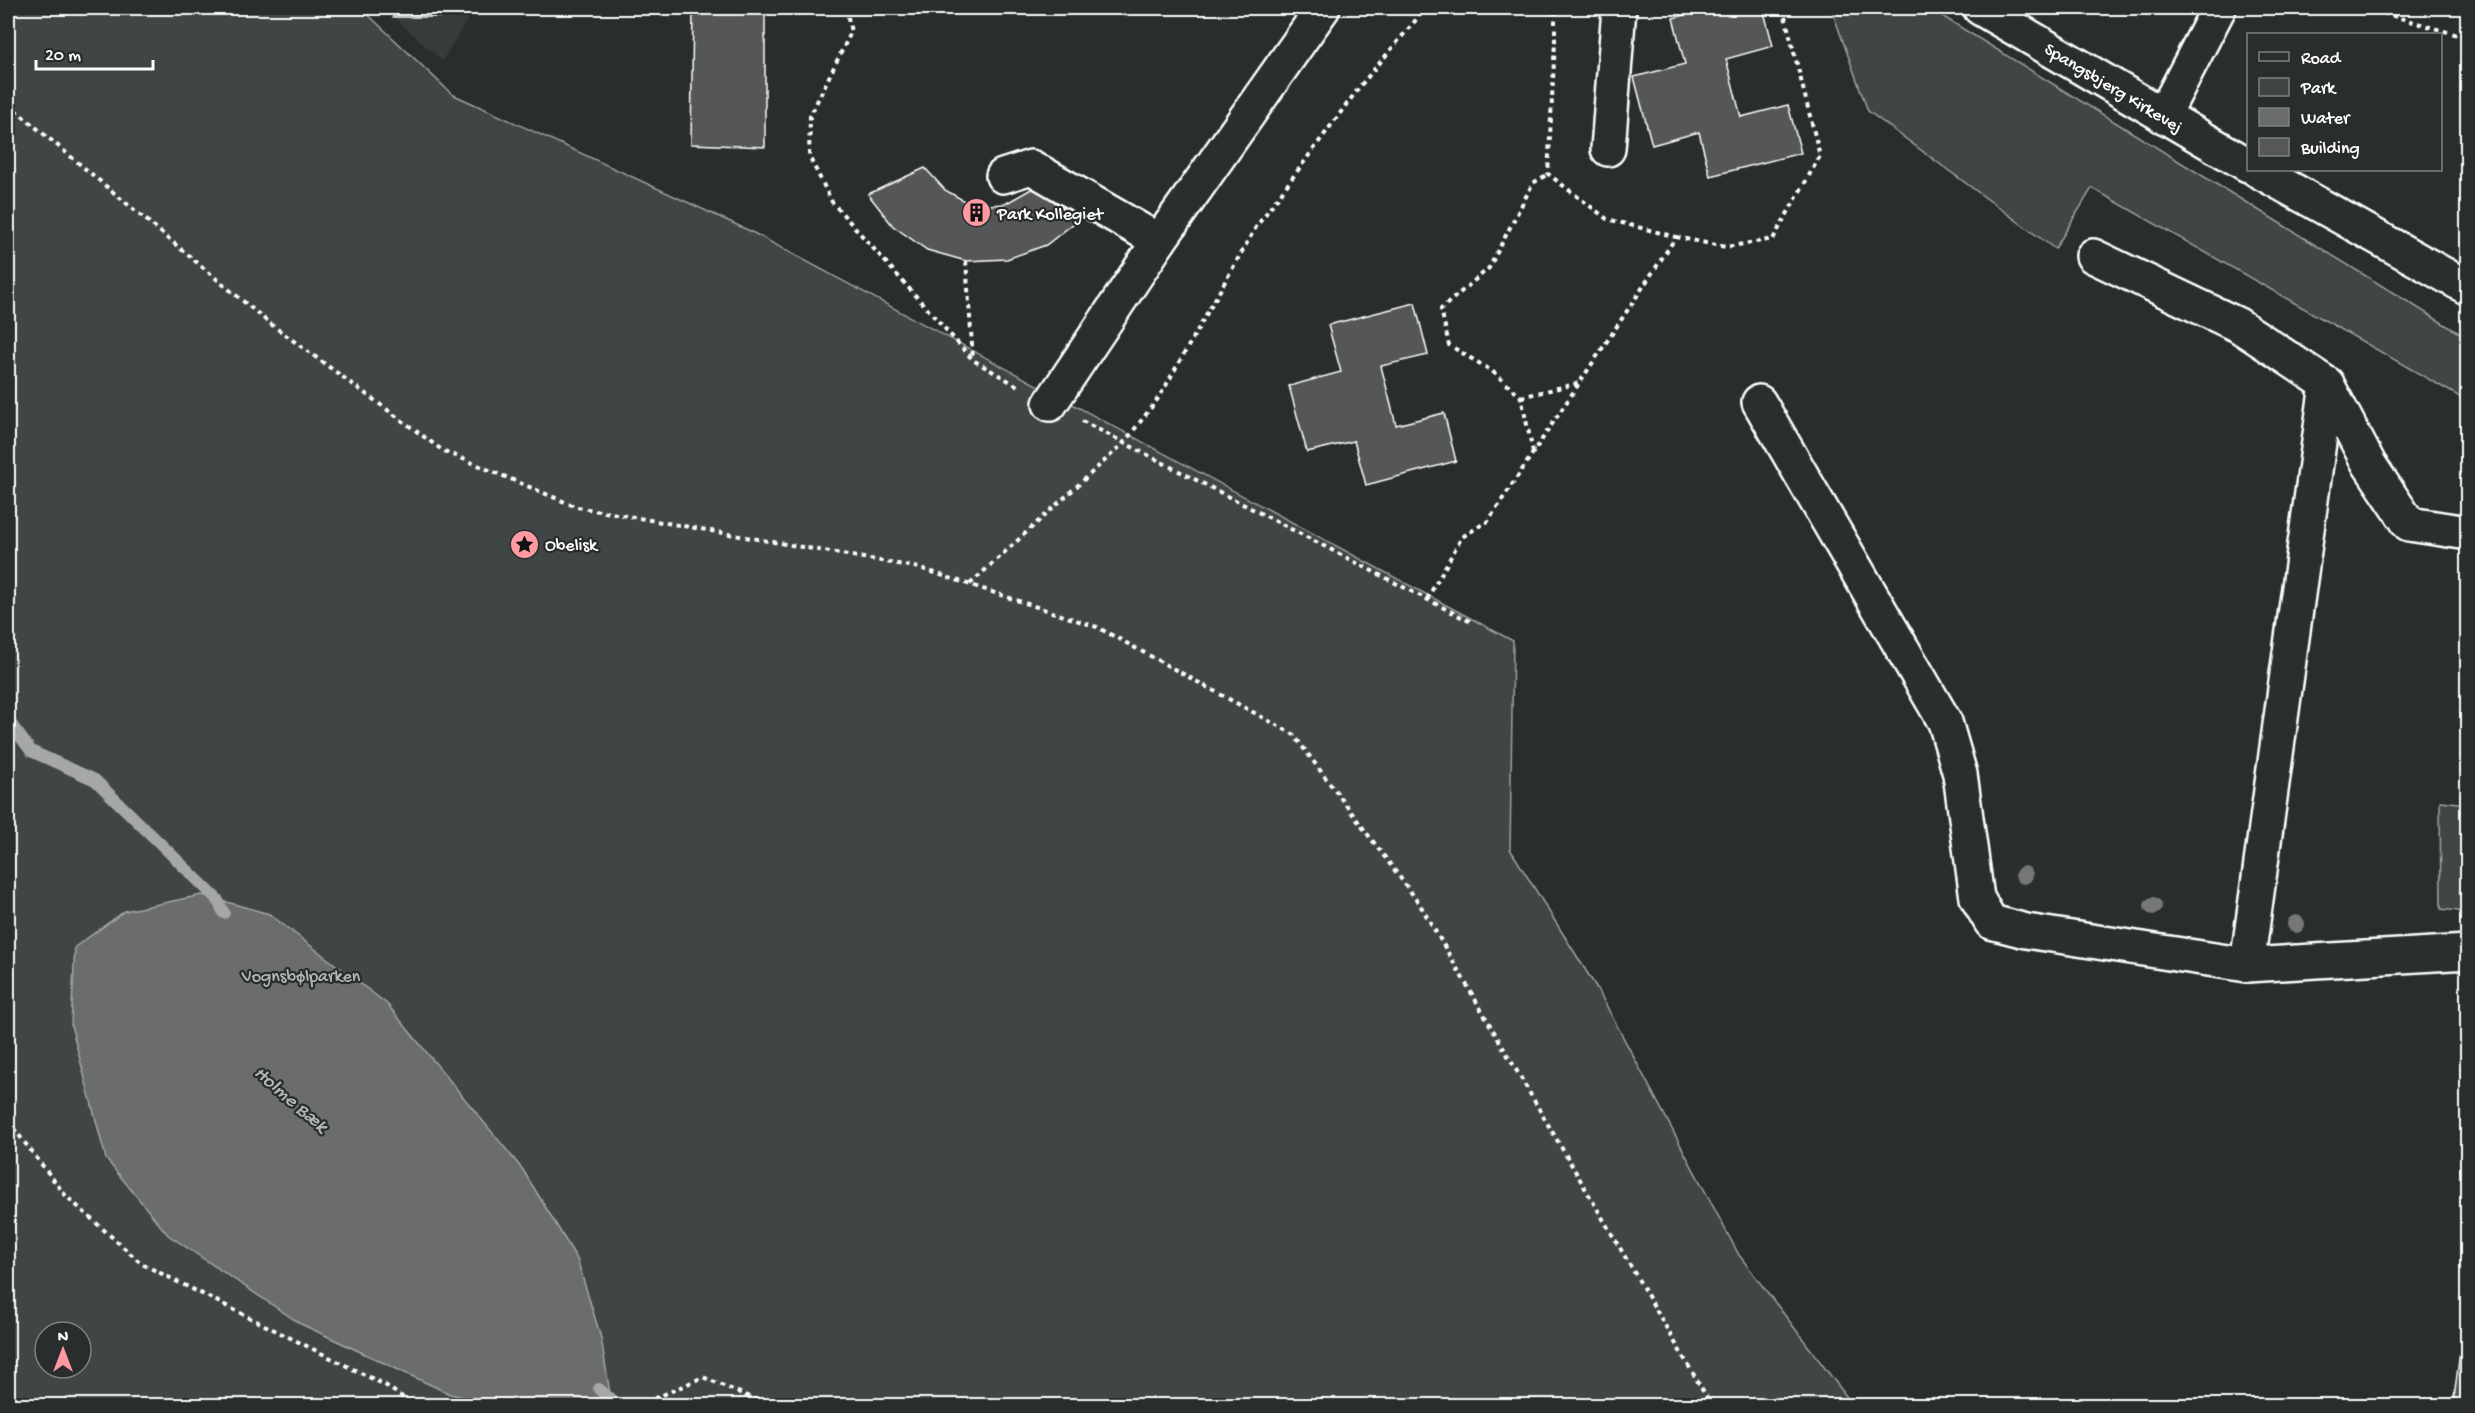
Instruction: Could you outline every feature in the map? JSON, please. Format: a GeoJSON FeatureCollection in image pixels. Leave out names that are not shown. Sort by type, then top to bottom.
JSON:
{"type":"FeatureCollection","features":[{"type":"Feature","properties":{"kind":"street"},"geometry":{"type":"LineString","coordinates":[[1050,404],[1159,241],[1323,8]]}},
{"type":"Feature","properties":{"kind":"street"},"geometry":{"type":"LineString","coordinates":[[1608,149],[1619,8]]}},
{"type":"Feature","properties":{"kind":"street","name":"Spangsbjerg Kirkevej"},"geometry":{"type":"LineString","coordinates":[[1980,8],[2247,164]]}},
{"type":"Feature","properties":{"kind":"street"},"geometry":{"type":"LineString","coordinates":[[2163,116],[2219,8]]}},
{"type":"Feature","properties":{"kind":"street"},"geometry":{"type":"LineString","coordinates":[[1003,177],[1031,167],[1159,241]]}},
{"type":"Feature","properties":{"kind":"street"},"geometry":{"type":"LineString","coordinates":[[2259,171],[2466,288]]}},
{"type":"Feature","properties":{"kind":"street"},"geometry":{"type":"LineString","coordinates":[[2093,256],[2238,326],[2327,384],[2369,464],[2409,524],[2468,533]]}},
{"type":"Feature","properties":{"kind":"street"},"geometry":{"type":"LineString","coordinates":[[2247,965],[2327,384]]}},
{"type":"Feature","properties":{"kind":"street"},"geometry":{"type":"LineString","coordinates":[[1759,402],[1945,722],[1960,774],[1977,898],[1991,922],[2026,931],[2247,965],[2468,952]]}},
{"type":"Feature","properties":{"kind":"path"},"geometry":{"type":"LineString","coordinates":[[846,8],[851,32],[810,116],[809,156],[832,202],[973,360],[1124,443],[1473,623]]}},
{"type":"Feature","properties":{"kind":"path"},"geometry":{"type":"LineString","coordinates":[[969,584],[1124,443],[1160,396],[1256,227],[1361,85],[1426,8]]}},
{"type":"Feature","properties":{"kind":"path"},"geometry":{"type":"LineString","coordinates":[[1548,174],[1555,8]]}},
{"type":"Feature","properties":{"kind":"path"},"geometry":{"type":"LineString","coordinates":[[1548,174],[1607,219],[1726,247],[1773,239],[1820,156],[1783,8]]}},
{"type":"Feature","properties":{"kind":"path"},"geometry":{"type":"LineString","coordinates":[[2366,8],[2468,38]]}},
{"type":"Feature","properties":{"kind":"path"},"geometry":{"type":"LineString","coordinates":[[8,104],[268,322],[442,450],[576,507],[920,568],[969,584],[1097,627],[1293,734],[1419,903],[1712,1406]]}},
{"type":"Feature","properties":{"kind":"path"},"geometry":{"type":"LineString","coordinates":[[1533,452],[1521,397],[1492,371],[1449,345],[1441,309],[1489,268],[1533,183],[1548,174]]}},
{"type":"Feature","properties":{"kind":"path"},"geometry":{"type":"LineString","coordinates":[[1427,599],[1462,537],[1488,521],[1676,237]]}},
{"type":"Feature","properties":{"kind":"path"},"geometry":{"type":"LineString","coordinates":[[966,261],[973,360]]}},
{"type":"Feature","properties":{"kind":"path"},"geometry":{"type":"LineString","coordinates":[[1521,397],[1579,383]]}},
{"type":"Feature","properties":{"kind":"path"},"geometry":{"type":"LineString","coordinates":[[8,1121],[66,1196],[142,1264],[385,1385],[415,1406]]}},
{"type":"Feature","properties":{"kind":"path"},"geometry":{"type":"LineString","coordinates":[[638,1406],[703,1377],[770,1406]]}},
{"type":"Feature","properties":{"kind":"shaded area"},"geometry":{"type":"Polygon","coordinates":[[[384,8],[475,8],[442,61],[384,8]]]}},
{"type":"Feature","properties":{"kind":"green space","name":"Vognsbølparken"},"geometry":{"type":"Polygon","coordinates":[[[8,8],[361,8],[452,94],[750,231],[1513,641],[1510,849],[1598,990],[1739,1255],[1853,1405],[8,1406],[8,8]]]}},
{"type":"Feature","properties":{"kind":"green space"},"geometry":{"type":"Polygon","coordinates":[[[1831,8],[1929,8],[2467,338],[2467,401],[2092,188],[2055,249],[1868,111],[1831,8]]]}},
{"type":"Feature","properties":{"kind":"green space"},"geometry":{"type":"Polygon","coordinates":[[[2440,801],[2467,804],[2467,912],[2441,909],[2440,801]]]}},
{"type":"Feature","properties":{"kind":"water"},"geometry":{"type":"Polygon","coordinates":[[[202,895],[269,914],[387,1004],[523,1170],[577,1259],[601,1338],[611,1400],[590,1406],[502,1406],[450,1394],[301,1324],[168,1235],[106,1159],[71,1025],[75,947],[125,911],[202,895]]]}},
{"type":"Feature","properties":{"kind":"building"},"geometry":{"type":"Polygon","coordinates":[[[393,8],[443,8],[443,17],[393,17],[393,8]]]}},
{"type":"Feature","properties":{"kind":"building"},"geometry":{"type":"Polygon","coordinates":[[[693,8],[765,8],[765,147],[691,144],[693,8]]]}},
{"type":"Feature","properties":{"kind":"building"},"geometry":{"type":"Polygon","coordinates":[[[1713,8],[1763,8],[1773,46],[1726,59],[1741,117],[1788,105],[1801,153],[1710,176],[1699,132],[1652,145],[1634,77],[1685,64],[1673,18],[1713,8]]]}},
{"type":"Feature","properties":{"kind":"building","name":"Park Kollegiet"},"geometry":{"type":"Polygon","coordinates":[[[925,168],[945,190],[973,206],[1005,204],[1035,187],[1078,220],[1046,245],[1007,259],[966,261],[927,250],[893,226],[868,194],[925,168]]]}},
{"type":"Feature","properties":{"kind":"building"},"geometry":{"type":"Polygon","coordinates":[[[1415,303],[1428,355],[1381,366],[1396,425],[1444,413],[1456,461],[1366,485],[1354,441],[1307,452],[1289,386],[1341,372],[1328,325],[1415,303]]]}},
{"type":"Feature","properties":{"kind":"building"},"geometry":{"type":"Polygon","coordinates":[[[2461,1344],[2468,1345],[2468,1406],[2453,1406],[2461,1344]]]}},
{"type":"Feature","properties":{"kind":"waterway","name":"Holme Bæk"},"geometry":{"type":"LineString","coordinates":[[8,720],[31,751],[95,780],[217,899],[224,913]]}},
{"type":"Feature","properties":{"kind":"waterway","name":"Holme Bæk"},"geometry":{"type":"LineString","coordinates":[[599,1389],[618,1406]]}},
{"type":"Feature","properties":{"kind":"place","name":"Park Kollegiet"},"geometry":{"type":"Point","coordinates":[976,213]}},
{"type":"Feature","properties":{"kind":"place","name":"Obelisk"},"geometry":{"type":"Point","coordinates":[524,544]}}]}
